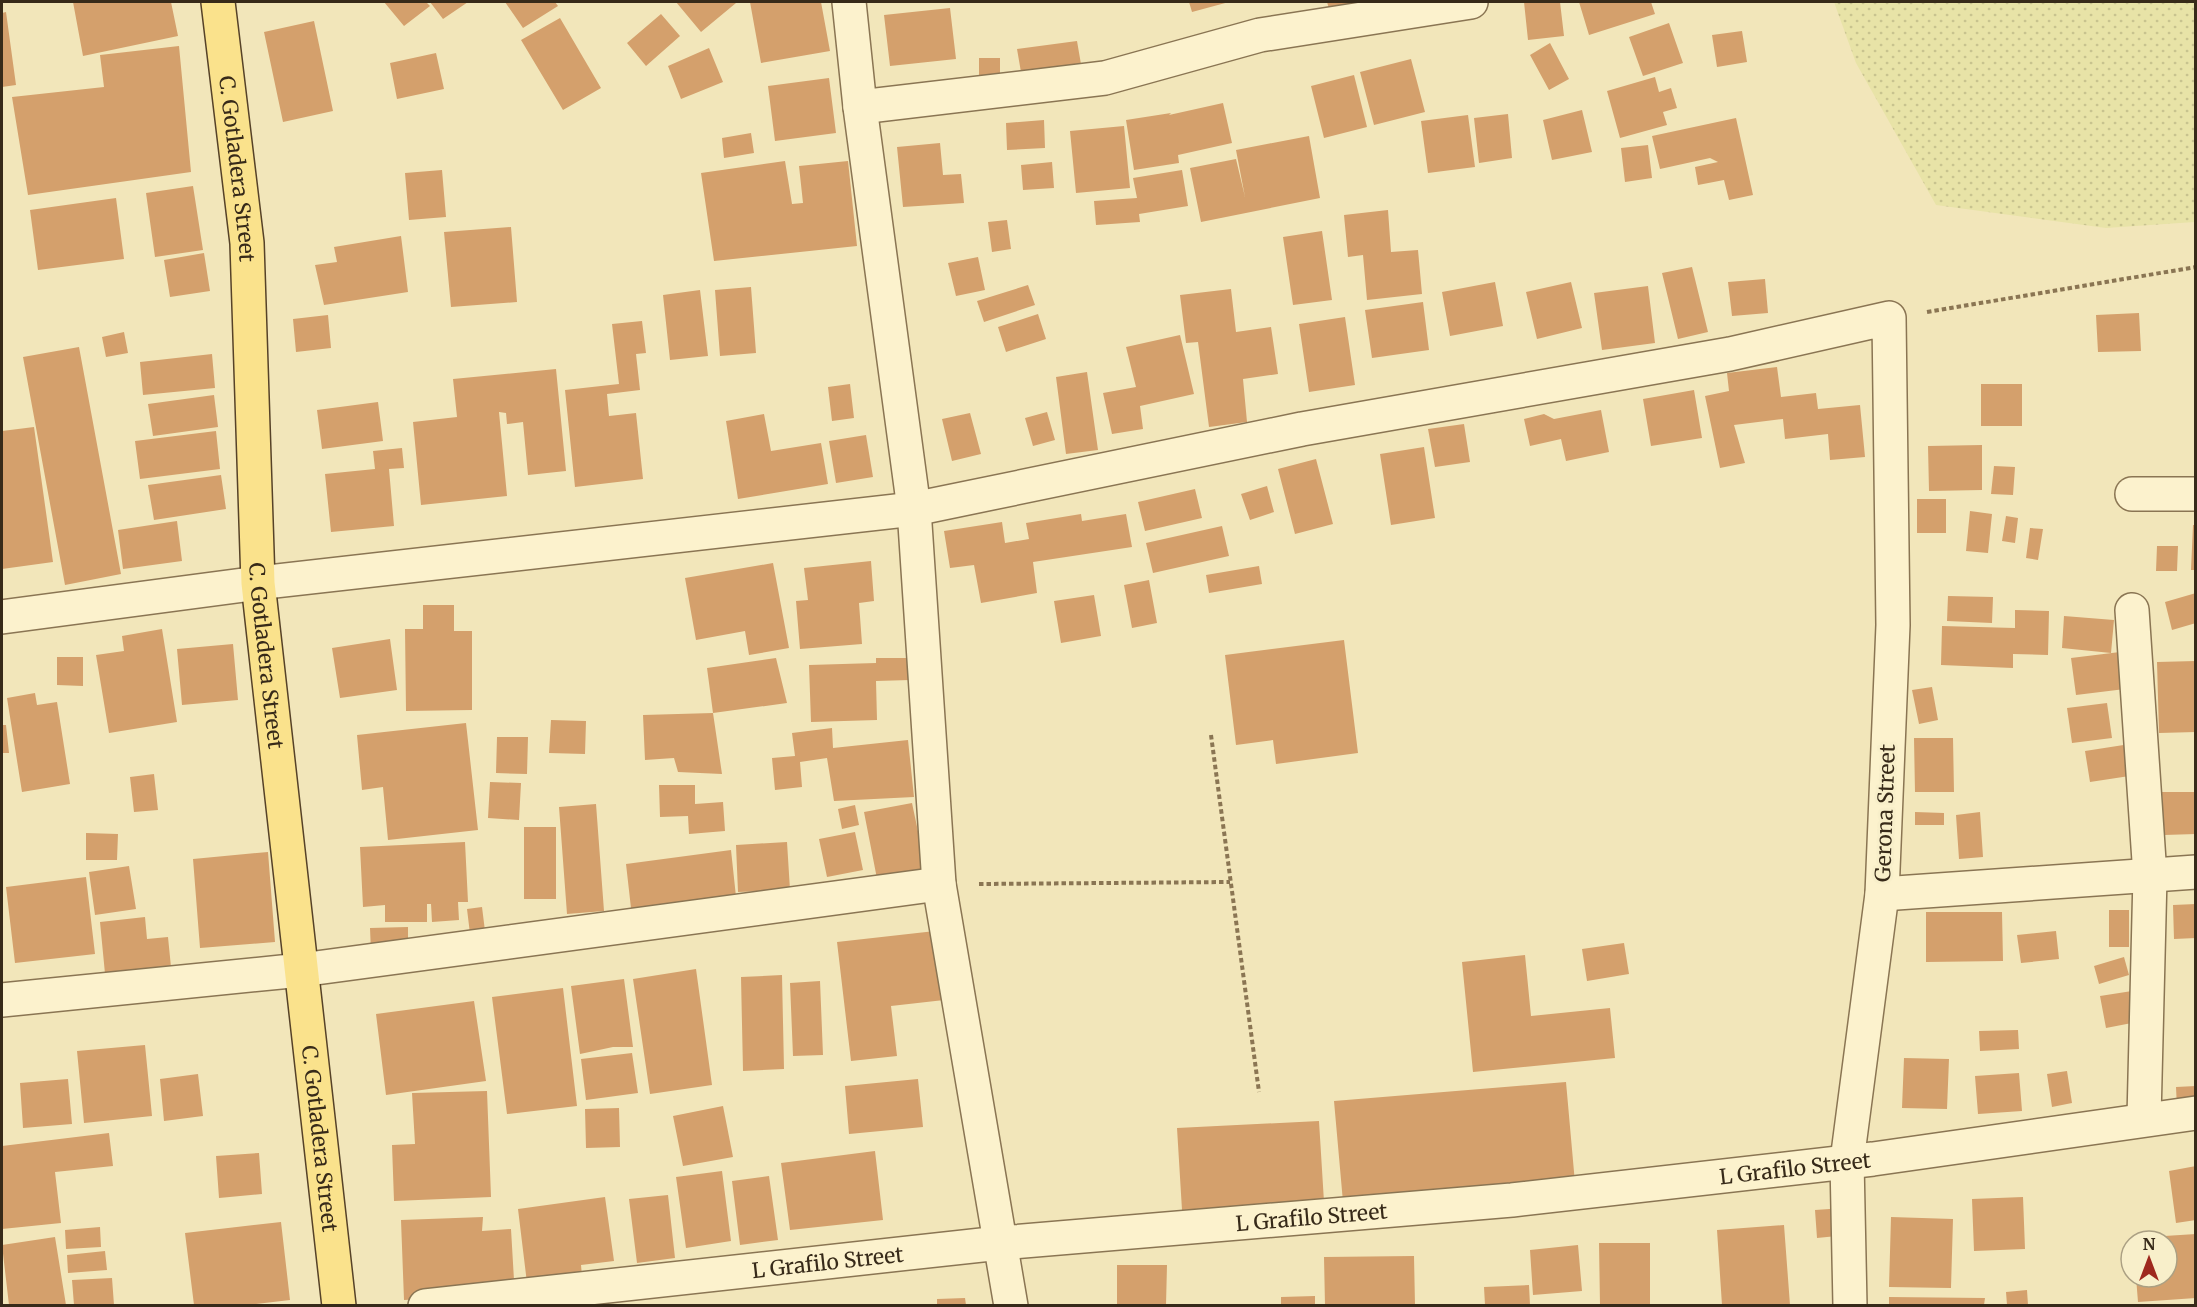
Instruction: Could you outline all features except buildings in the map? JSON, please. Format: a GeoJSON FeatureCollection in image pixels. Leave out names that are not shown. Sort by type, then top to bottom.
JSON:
{"type":"FeatureCollection","features":[{"type":"Feature","properties":{"kind":"main road","name":"C. Gotladera Street"},"geometry":{"type":"LineString","coordinates":[[218,2],[247,243],[258,583],[339,1305]]}},
{"type":"Feature","properties":{"kind":"street"},"geometry":{"type":"LineString","coordinates":[[849,2],[860,107],[914,508],[939,885],[1011,1305]]}},
{"type":"Feature","properties":{"kind":"street"},"geometry":{"type":"LineString","coordinates":[[860,107],[1105,78],[1260,35],[1471,2]]}},
{"type":"Feature","properties":{"kind":"street"},"geometry":{"type":"LineString","coordinates":[[2,617],[258,583],[914,508],[1302,429],[1730,354],[1888,318]]}},
{"type":"Feature","properties":{"kind":"street","name":"Gerona Street"},"geometry":{"type":"LineString","coordinates":[[1850,1305],[1846,1161],[1882,894],[1893,625],[1888,318]]}},
{"type":"Feature","properties":{"kind":"street"},"geometry":{"type":"LineString","coordinates":[[2132,494],[2196,494]]}},
{"type":"Feature","properties":{"kind":"street"},"geometry":{"type":"LineString","coordinates":[[2132,610],[2150,876],[2144,1118]]}},
{"type":"Feature","properties":{"kind":"street"},"geometry":{"type":"LineString","coordinates":[[1882,894],[2196,872]]}},
{"type":"Feature","properties":{"kind":"street"},"geometry":{"type":"LineString","coordinates":[[2,1000],[301,970],[939,885]]}},
{"type":"Feature","properties":{"kind":"street","name":"L Grafilo Street"},"geometry":{"type":"LineString","coordinates":[[425,1305],[1000,1243],[1512,1200],[1846,1161],[2144,1118],[2196,1113]]}},
{"type":"Feature","properties":{"kind":"path"},"geometry":{"type":"LineString","coordinates":[[1888,318],[2196,267]]}},
{"type":"Feature","properties":{"kind":"path"},"geometry":{"type":"LineString","coordinates":[[1210,735],[1259,1092]]}},
{"type":"Feature","properties":{"kind":"path"},"geometry":{"type":"LineString","coordinates":[[939,885],[1230,882]]}},
{"type":"Feature","properties":{"kind":"shaded area"},"geometry":{"type":"Polygon","coordinates":[[[1834,2],[2195,2],[2195,222],[2106,228],[1936,205],[1856,63],[1834,2]]]}}]}
